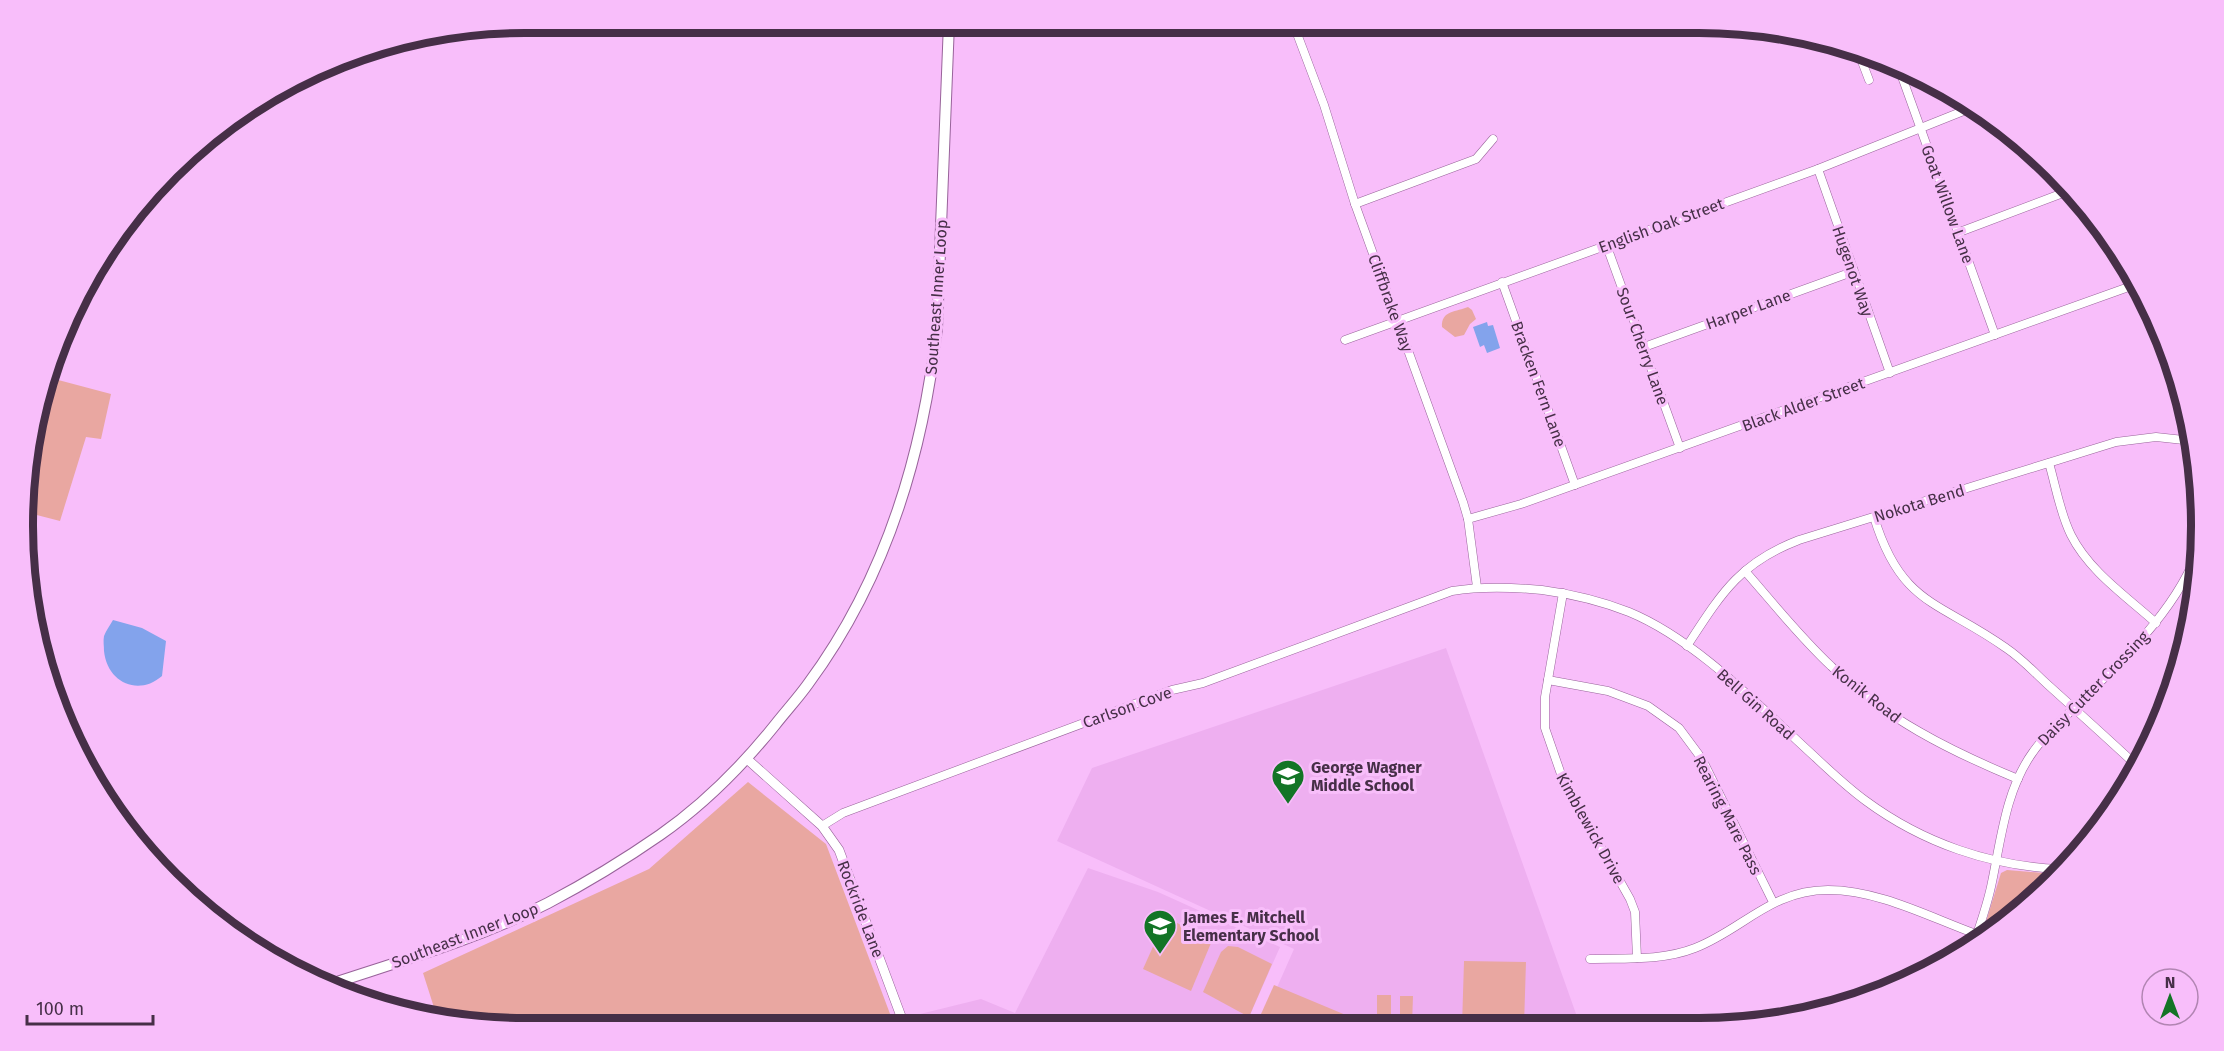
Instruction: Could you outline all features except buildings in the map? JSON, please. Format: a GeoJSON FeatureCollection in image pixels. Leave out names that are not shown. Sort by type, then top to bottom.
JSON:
{"type":"FeatureCollection","features":[{"type":"Feature","properties":{"kind":"main road","name":"Southeast Inner Loop"},"geometry":{"type":"LineString","coordinates":[[339,982],[480,932],[546,903],[589,880],[661,835],[747,759],[809,683],[849,618],[873,572],[907,486],[921,432],[932,374],[937,327],[949,33]]}},
{"type":"Feature","properties":{"kind":"street","name":"Cliffbrake Way"},"geometry":{"type":"LineString","coordinates":[[1297,33],[1324,105],[1355,204],[1468,519],[1477,587]]}},
{"type":"Feature","properties":{"kind":"street"},"geometry":{"type":"LineString","coordinates":[[1862,61],[1869,80]]}},
{"type":"Feature","properties":{"kind":"street","name":"Goat Willow Lane"},"geometry":{"type":"LineString","coordinates":[[1902,77],[1995,335]]}},
{"type":"Feature","properties":{"kind":"street","name":"English Oak Street"},"geometry":{"type":"LineString","coordinates":[[1345,340],[1818,169],[1964,111]]}},
{"type":"Feature","properties":{"kind":"street"},"geometry":{"type":"LineString","coordinates":[[1355,204],[1476,159],[1493,139]]}},
{"type":"Feature","properties":{"kind":"street","name":"Hugenot Way"},"geometry":{"type":"LineString","coordinates":[[1818,169],[1852,272],[1890,373]]}},
{"type":"Feature","properties":{"kind":"street"},"geometry":{"type":"LineString","coordinates":[[1957,233],[2062,193]]}},
{"type":"Feature","properties":{"kind":"street","name":"Sour Cherry Lane"},"geometry":{"type":"LineString","coordinates":[[1606,244],[1680,448]]}},
{"type":"Feature","properties":{"kind":"street","name":"Harper Lane"},"geometry":{"type":"LineString","coordinates":[[1644,347],[1852,272]]}},
{"type":"Feature","properties":{"kind":"street","name":"Bracken Fern Lane"},"geometry":{"type":"LineString","coordinates":[[1502,282],[1575,485]]}},
{"type":"Feature","properties":{"kind":"street","name":"Black Alder Street"},"geometry":{"type":"LineString","coordinates":[[1468,519],[1521,504],[2129,287]]}},
{"type":"Feature","properties":{"kind":"street","name":"Nokota Bend"},"geometry":{"type":"LineString","coordinates":[[1687,646],[1720,596],[1759,558],[1774,549],[2116,442],[2140,438],[2184,440]]}},
{"type":"Feature","properties":{"kind":"street"},"geometry":{"type":"LineString","coordinates":[[2049,463],[2064,518],[2082,552],[2095,568],[2156,623]]}},
{"type":"Feature","properties":{"kind":"street"},"geometry":{"type":"LineString","coordinates":[[1874,517],[1890,559],[1904,580],[1919,595],[2006,648],[2131,760]]}},
{"type":"Feature","properties":{"kind":"street","name":"Konik Road"},"geometry":{"type":"LineString","coordinates":[[1745,571],[1816,652],[1869,698],[1893,716],[1956,753],[2018,779]]}},
{"type":"Feature","properties":{"kind":"street","name":"Daisy Cutter Crossing"},"geometry":{"type":"LineString","coordinates":[[1978,931],[1984,913],[2009,806],[2018,779],[2032,753],[2156,623],[2176,596],[2189,571]]}},
{"type":"Feature","properties":{"kind":"street","name":"Bell Gin Road"},"geometry":{"type":"LineString","coordinates":[[1435,598],[1452,591],[1505,586],[1563,592],[1631,613],[1687,646],[1718,670],[1866,801],[1929,839],[1996,861],[2052,868]]}},
{"type":"Feature","properties":{"kind":"street","name":"Kimblewick Drive"},"geometry":{"type":"LineString","coordinates":[[1563,592],[1544,709],[1549,744],[1563,780],[1630,898],[1635,912],[1637,957]]}},
{"type":"Feature","properties":{"kind":"street","name":"Carlson Cove"},"geometry":{"type":"LineString","coordinates":[[822,826],[843,813],[918,784],[1172,690],[1203,683],[1435,598]]}},
{"type":"Feature","properties":{"kind":"street","name":"Rearing Mare Pass"},"geometry":{"type":"LineString","coordinates":[[1548,680],[1608,691],[1648,706],[1679,728],[1702,759],[1773,902]]}},
{"type":"Feature","properties":{"kind":"street","name":"Rockride Lane"},"geometry":{"type":"LineString","coordinates":[[747,759],[822,826],[839,850],[902,1018]]}},
{"type":"Feature","properties":{"kind":"street"},"geometry":{"type":"LineString","coordinates":[[1590,959],[1661,957],[1698,947],[1773,902],[1809,892],[1827,890],[1854,892],[1881,898],[1970,936]]}},
{"type":"Feature","properties":{"kind":"shaded area"},"geometry":{"type":"Polygon","coordinates":[[[1468,307],[1476,319],[1464,335],[1455,337],[1442,327],[1444,317],[1451,312],[1468,307]]]}},
{"type":"Feature","properties":{"kind":"shaded area"},"geometry":{"type":"Polygon","coordinates":[[[55,379],[111,394],[101,439],[86,437],[60,521],[33,514],[42,429],[55,379]]]}},
{"type":"Feature","properties":{"kind":"shaded area","name":"George Wagner Middle School"},"geometry":{"type":"Polygon","coordinates":[[[1446,648],[1578,1018],[1264,1018],[1294,949],[1057,841],[1092,768],[1446,648]]]}},
{"type":"Feature","properties":{"kind":"shaded area"},"geometry":{"type":"Polygon","coordinates":[[[748,782],[826,844],[892,1018],[526,1018],[493,1017],[435,1010],[423,973],[649,869],[748,782]]]}},
{"type":"Feature","properties":{"kind":"shaded area","name":"James E. Mitchell Elementary School"},"geometry":{"type":"Polygon","coordinates":[[[1088,868],[1158,892],[1280,947],[1249,1018],[913,1018],[912,1016],[981,999],[1015,1013],[1088,868]]]}},
{"type":"Feature","properties":{"kind":"shaded area"},"geometry":{"type":"Polygon","coordinates":[[[2007,870],[2048,873],[1985,926],[2001,873],[2007,870]]]}},
{"type":"Feature","properties":{"kind":"shaded area"},"geometry":{"type":"Polygon","coordinates":[[[1170,920],[1207,936],[1211,943],[1191,991],[1143,969],[1164,922],[1170,920]]]}},
{"type":"Feature","properties":{"kind":"shaded area"},"geometry":{"type":"Polygon","coordinates":[[[1228,946],[1238,947],[1272,964],[1249,1017],[1203,992],[1221,952],[1228,946]]]}},
{"type":"Feature","properties":{"kind":"shaded area"},"geometry":{"type":"Polygon","coordinates":[[[1464,961],[1526,962],[1524,1018],[1462,1018],[1464,961]]]}},
{"type":"Feature","properties":{"kind":"shaded area"},"geometry":{"type":"Polygon","coordinates":[[[1274,985],[1353,1018],[1270,1018],[1261,1014],[1274,985]]]}},
{"type":"Feature","properties":{"kind":"shaded area"},"geometry":{"type":"Polygon","coordinates":[[[1377,995],[1391,995],[1391,1018],[1377,1018],[1377,995]]]}},
{"type":"Feature","properties":{"kind":"shaded area"},"geometry":{"type":"Polygon","coordinates":[[[1400,996],[1413,996],[1412,1018],[1400,1018],[1400,996]]]}},
{"type":"Feature","properties":{"kind":"water"},"geometry":{"type":"Polygon","coordinates":[[[1487,322],[1488,326],[1493,325],[1500,348],[1487,353],[1484,345],[1480,347],[1473,327],[1487,322]]]}},
{"type":"Feature","properties":{"kind":"water"},"geometry":{"type":"Polygon","coordinates":[[[113,620],[142,628],[166,641],[162,676],[143,685],[125,683],[117,678],[106,662],[104,651],[105,634],[113,620]]]}},
{"type":"Feature","properties":{"kind":"place","name":"George Wagner Middle School"},"geometry":{"type":"Point","coordinates":[1288,805]}},
{"type":"Feature","properties":{"kind":"place","name":"James E. Mitchell Elementary School"},"geometry":{"type":"Point","coordinates":[1160,955]}}]}
